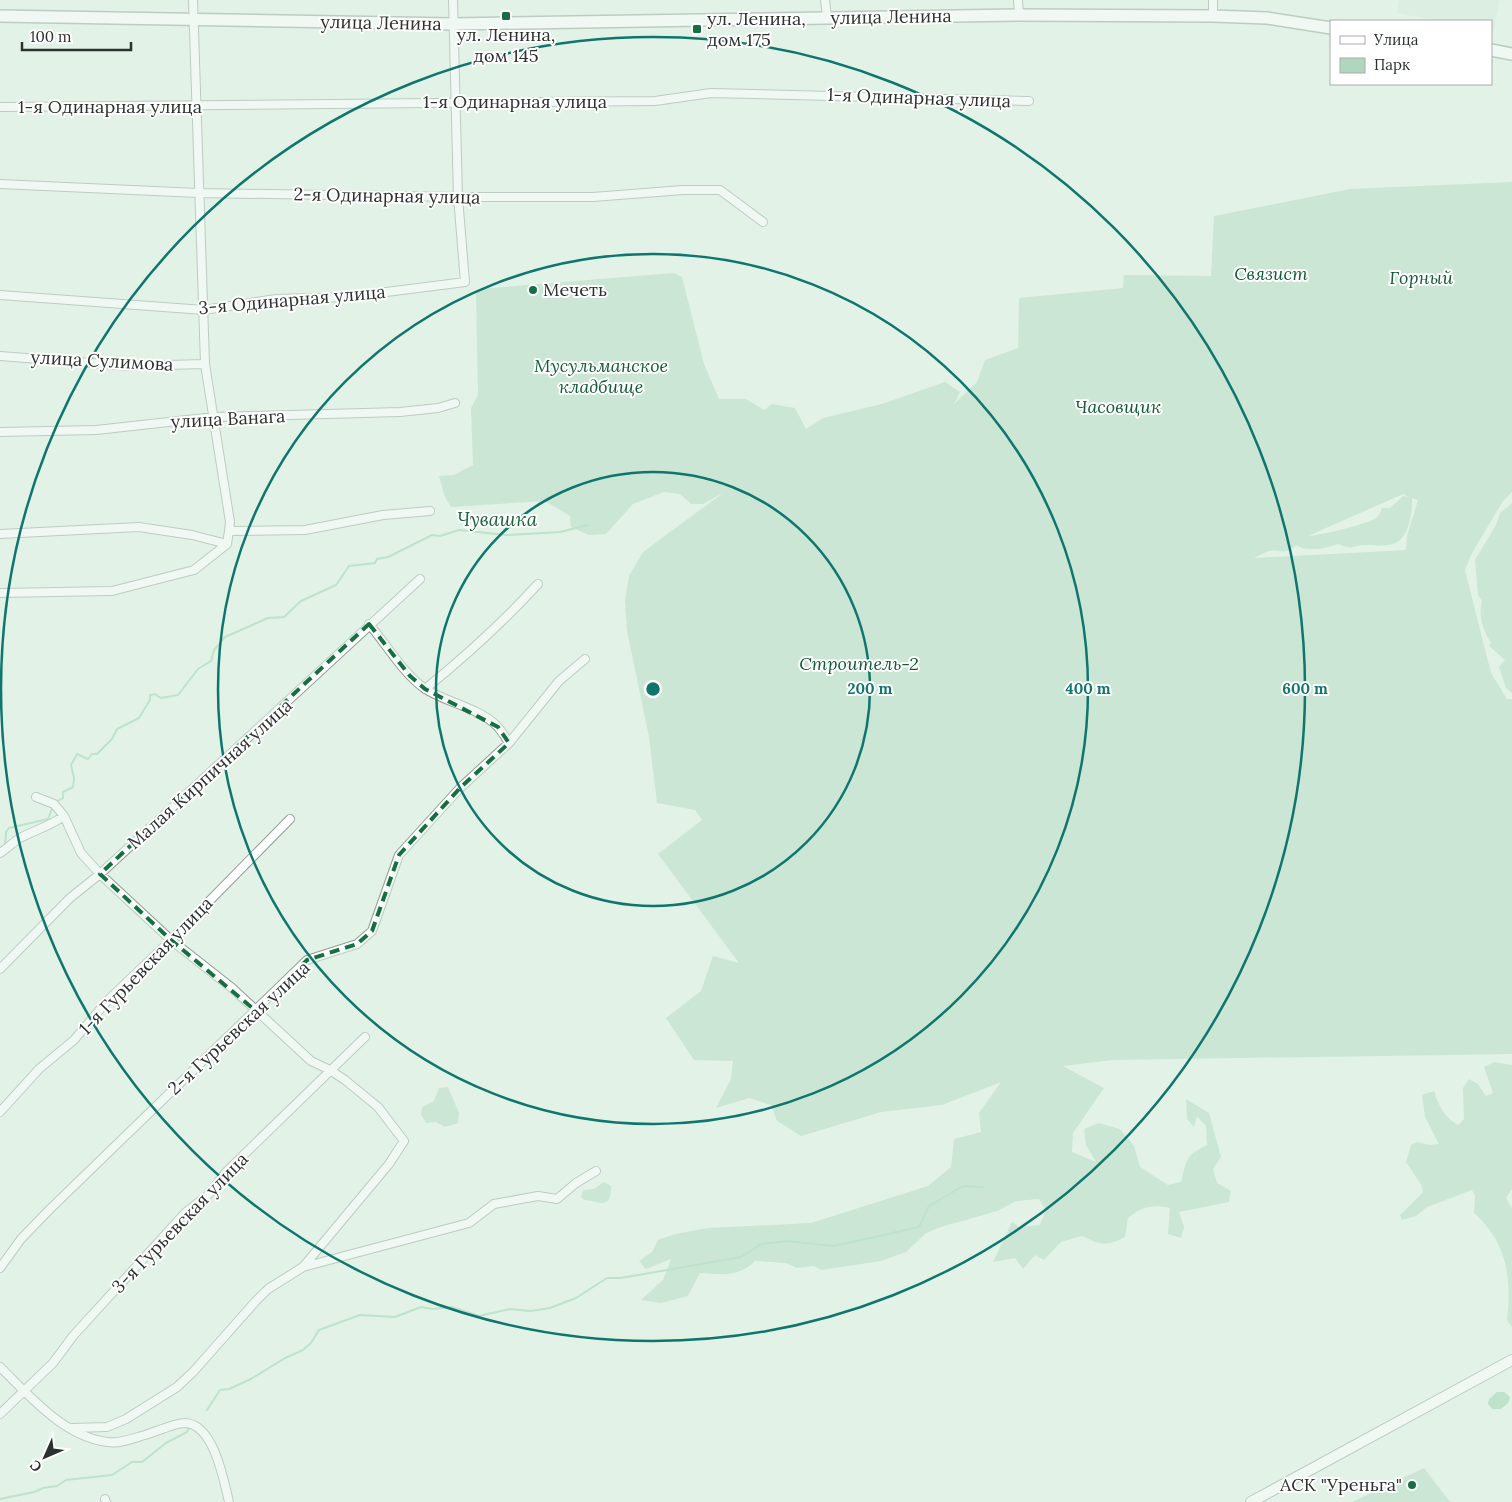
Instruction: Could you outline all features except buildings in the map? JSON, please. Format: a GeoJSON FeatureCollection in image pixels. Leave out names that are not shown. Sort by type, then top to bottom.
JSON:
{"type":"FeatureCollection","features":[{"type":"Feature","properties":{"kind":"main road","name":"улица Ленина"},"geometry":{"type":"LineString","coordinates":[[0,16],[192,21],[453,24],[827,17],[1019,15],[1213,16],[1267,18],[1330,28]]}},
{"type":"Feature","properties":{"kind":"main road"},"geometry":{"type":"LineString","coordinates":[[1492,50],[1512,54]]}},
{"type":"Feature","properties":{"kind":"main road"},"geometry":{"type":"LineString","coordinates":[[1250,1502],[1512,1360]]}},
{"type":"Feature","properties":{"kind":"street"},"geometry":{"type":"LineString","coordinates":[[0,593],[112,591],[194,570],[227,544],[230,522],[205,364],[192,21],[193,0]]}},
{"type":"Feature","properties":{"kind":"street"},"geometry":{"type":"LineString","coordinates":[[453,0],[458,196]]}},
{"type":"Feature","properties":{"kind":"street"},"geometry":{"type":"LineString","coordinates":[[825,0],[827,17]]}},
{"type":"Feature","properties":{"kind":"street"},"geometry":{"type":"LineString","coordinates":[[1018,0],[1019,15]]}},
{"type":"Feature","properties":{"kind":"street"},"geometry":{"type":"LineString","coordinates":[[1213,0],[1213,16]]}},
{"type":"Feature","properties":{"kind":"street","name":"1-я Одинарная улица"},"geometry":{"type":"LineString","coordinates":[[0,107],[196,107],[456,102],[656,101],[711,93],[1029,101]]}},
{"type":"Feature","properties":{"kind":"street","name":"2-я Одинарная улица"},"geometry":{"type":"LineString","coordinates":[[0,184],[198,193],[458,196],[593,197],[683,190],[720,190],[763,222]]}},
{"type":"Feature","properties":{"kind":"street","name":"3-я Одинарная улица"},"geometry":{"type":"LineString","coordinates":[[0,295],[204,310],[276,299],[347,297],[465,282],[458,196]]}},
{"type":"Feature","properties":{"kind":"street","name":"улица Сулимова"},"geometry":{"type":"LineString","coordinates":[[0,356],[130,366],[205,364]]}},
{"type":"Feature","properties":{"kind":"street","name":"улица Ванага"},"geometry":{"type":"LineString","coordinates":[[0,432],[96,430],[214,417],[400,412],[438,408],[454,403]]}},
{"type":"Feature","properties":{"kind":"street"},"geometry":{"type":"LineString","coordinates":[[229,531],[305,530],[383,515],[430,511]]}},
{"type":"Feature","properties":{"kind":"street"},"geometry":{"type":"LineString","coordinates":[[0,534],[139,527],[227,544]]}},
{"type":"Feature","properties":{"kind":"street","name":"Малая Кирпичная улица"},"geometry":{"type":"LineString","coordinates":[[0,969],[70,898],[100,874],[243,740],[311,681],[369,624],[420,579]]}},
{"type":"Feature","properties":{"kind":"street"},"geometry":{"type":"LineString","coordinates":[[426,688],[470,653],[504,621],[538,584]]}},
{"type":"Feature","properties":{"kind":"street"},"geometry":{"type":"LineString","coordinates":[[369,624],[410,676],[426,688],[480,715],[498,727],[509,743]]}},
{"type":"Feature","properties":{"kind":"street","name":"2-я Гурьевская улица"},"geometry":{"type":"LineString","coordinates":[[0,1268],[21,1240],[49,1210],[163,1098],[192,1075],[308,960],[357,944],[372,931],[399,855],[460,788],[509,743],[559,681],[585,659]]}},
{"type":"Feature","properties":{"kind":"street"},"geometry":{"type":"LineString","coordinates":[[36,797],[54,804],[64,816],[82,853],[100,874],[171,940],[232,988],[310,1062],[330,1070],[378,1107],[404,1141],[389,1164],[303,1267]]}},
{"type":"Feature","properties":{"kind":"street"},"geometry":{"type":"LineString","coordinates":[[0,853],[16,840],[34,830],[50,826],[64,816]]}},
{"type":"Feature","properties":{"kind":"street","name":"1-я Гурьевская улица"},"geometry":{"type":"LineString","coordinates":[[0,1112],[39,1069],[74,1040],[108,1000],[171,940],[290,819]]}},
{"type":"Feature","properties":{"kind":"street","name":"3-я Гурьевская улица"},"geometry":{"type":"LineString","coordinates":[[0,1414],[52,1364],[73,1336],[185,1213],[208,1195],[226,1172],[365,1037]]}},
{"type":"Feature","properties":{"kind":"street"},"geometry":{"type":"LineString","coordinates":[[72,1428],[107,1427],[126,1419],[177,1386],[193,1372],[268,1289],[303,1267],[469,1223],[494,1204],[538,1196],[557,1199],[576,1183],[596,1171]]}},
{"type":"Feature","properties":{"kind":"street"},"geometry":{"type":"LineString","coordinates":[[0,1367],[54,1418],[85,1436],[109,1443],[189,1425],[212,1444],[229,1502]]}},
{"type":"Feature","properties":{"kind":"highlighted area"},"geometry":{"type":"Polygon","coordinates":[[[369,624],[410,676],[425,689],[498,727],[509,743],[460,788],[399,855],[372,931],[357,944],[307,960],[256,1011],[171,940],[100,874],[369,624]]]}},
{"type":"Feature","properties":{"kind":"shaded area"},"geometry":{"type":"Polygon","coordinates":[[[1399,0],[1499,0],[1494,31],[1492,31],[1492,20],[1433,20],[1397,13],[1399,0]]]}},
{"type":"Feature","properties":{"kind":"shaded area"},"geometry":{"type":"Polygon","coordinates":[[[1497,1392],[1504,1392],[1510,1397],[1508,1403],[1501,1409],[1492,1409],[1488,1404],[1489,1399],[1497,1392]]]}},
{"type":"Feature","properties":{"kind":"green space"},"geometry":{"type":"Polygon","coordinates":[[[1512,182],[1512,492],[1503,501],[1472,553],[1465,570],[1491,673],[1507,699],[1512,699],[1512,1054],[1113,1060],[1063,1066],[1104,1088],[1073,1133],[1072,1152],[1096,1162],[1086,1145],[1084,1129],[1099,1123],[1120,1129],[1134,1146],[1140,1167],[1168,1185],[1181,1182],[1188,1159],[1194,1152],[1207,1145],[1206,1126],[1197,1116],[1194,1127],[1187,1119],[1186,1099],[1209,1113],[1221,1157],[1213,1169],[1217,1183],[1231,1191],[1229,1202],[1179,1212],[1184,1227],[1181,1238],[1168,1234],[1170,1208],[1158,1206],[1143,1209],[1128,1218],[1125,1237],[1104,1244],[1082,1236],[1061,1242],[1044,1260],[1035,1255],[1023,1269],[1015,1258],[993,1262],[1012,1222],[1019,1227],[1040,1225],[1046,1210],[1039,1199],[1016,1201],[997,1211],[926,1233],[906,1252],[881,1261],[821,1270],[814,1266],[797,1268],[786,1263],[755,1261],[736,1273],[700,1273],[688,1296],[661,1303],[641,1300],[663,1280],[671,1259],[646,1269],[639,1261],[652,1252],[658,1240],[675,1234],[708,1228],[811,1223],[928,1186],[951,1167],[954,1139],[981,1132],[979,1113],[1001,1082],[942,1105],[881,1112],[801,1136],[777,1121],[771,1105],[749,1098],[716,1108],[731,1079],[733,1061],[694,1060],[666,1018],[701,991],[713,956],[739,963],[658,854],[702,820],[695,810],[657,803],[649,737],[627,631],[625,601],[629,576],[643,552],[723,493],[703,504],[691,504],[680,494],[664,492],[633,504],[606,534],[589,535],[571,527],[570,516],[545,501],[451,507],[445,497],[439,476],[454,475],[473,465],[471,408],[478,395],[476,293],[479,289],[674,273],[682,277],[704,364],[719,399],[746,399],[764,410],[772,404],[795,408],[806,429],[823,418],[882,404],[945,382],[960,392],[954,404],[977,382],[985,360],[1018,348],[1019,298],[1123,288],[1124,275],[1211,276],[1214,216],[1350,189],[1512,182]],[[1403,494],[1308,536],[1343,529],[1376,518],[1382,508],[1390,508],[1403,496],[1409,497],[1403,494]],[[1412,498],[1411,517],[1407,530],[1400,540],[1392,544],[1351,547],[1338,544],[1311,549],[1296,545],[1289,550],[1270,551],[1254,558],[1406,550],[1407,536],[1418,500],[1412,498]]]}},
{"type":"Feature","properties":{"kind":"green space"},"geometry":{"type":"Polygon","coordinates":[[[1512,503],[1512,693],[1506,688],[1499,667],[1505,660],[1489,646],[1491,643],[1482,623],[1482,601],[1478,595],[1475,560],[1496,525],[1500,513],[1512,503]]]}},
{"type":"Feature","properties":{"kind":"green space"},"geometry":{"type":"Polygon","coordinates":[[[1494,1062],[1512,1065],[1512,1189],[1506,1198],[1512,1208],[1512,1327],[1507,1320],[1509,1290],[1505,1262],[1494,1236],[1474,1213],[1475,1196],[1472,1190],[1427,1207],[1416,1216],[1402,1220],[1400,1215],[1423,1192],[1422,1186],[1406,1162],[1411,1145],[1417,1142],[1430,1145],[1439,1144],[1425,1117],[1422,1095],[1434,1091],[1443,1111],[1458,1125],[1464,1119],[1463,1088],[1469,1079],[1478,1084],[1486,1096],[1493,1093],[1484,1067],[1494,1062]]]}},
{"type":"Feature","properties":{"kind":"green space"},"geometry":{"type":"Polygon","coordinates":[[[448,1087],[459,1113],[458,1123],[445,1127],[436,1122],[426,1123],[421,1115],[422,1107],[434,1101],[439,1088],[448,1087]]]}},
{"type":"Feature","properties":{"kind":"green space"},"geometry":{"type":"Polygon","coordinates":[[[604,1182],[611,1186],[609,1199],[605,1203],[585,1200],[581,1197],[583,1190],[594,1189],[604,1182]]]}},
{"type":"Feature","properties":{"kind":"green space","name":"АСК \"Уреньга\""},"geometry":{"type":"Polygon","coordinates":[[[1424,1468],[1450,1502],[1352,1502],[1424,1468]]]}},
{"type":"Feature","properties":{"kind":"waterway","name":"Чувашка"},"geometry":{"type":"LineString","coordinates":[[56,802],[63,798],[63,792],[73,787],[74,778],[71,765],[77,754],[88,759],[92,754],[97,754],[112,739],[117,729],[139,718],[150,700],[150,695],[155,694],[161,698],[178,695],[198,669],[211,661],[214,650],[225,637],[268,618],[284,617],[301,601],[336,585],[349,566],[375,563],[377,559],[388,557],[432,535],[440,536],[459,530],[506,535],[560,532],[588,525]]}},
{"type":"Feature","properties":{"kind":"waterway","name":"Чувашка"},"geometry":{"type":"LineString","coordinates":[[5,845],[6,832],[9,828],[48,819],[53,806]]}},
{"type":"Feature","properties":{"kind":"waterway"},"geometry":{"type":"LineString","coordinates":[[207,1410],[220,1390],[229,1389],[251,1379],[285,1358],[303,1350],[311,1343],[319,1330],[360,1315],[395,1317],[421,1307],[433,1309],[452,1307],[479,1316],[510,1309],[530,1311],[550,1308],[576,1298],[607,1278],[621,1278],[741,1257],[761,1244],[787,1241],[834,1246],[919,1227],[929,1206],[963,1186],[984,1187]]}},
{"type":"Feature","properties":{"kind":"waterway"},"geometry":{"type":"LineString","coordinates":[[0,1499],[57,1486],[66,1480],[112,1475],[132,1462],[142,1462],[166,1443],[187,1432],[190,1426]]}},
{"type":"Feature","properties":{"kind":"place","name":"ул. Ленина, дом 145"},"geometry":{"type":"Point","coordinates":[506,16]}},
{"type":"Feature","properties":{"kind":"place","name":"ул. Ленина, дом 175"},"geometry":{"type":"Point","coordinates":[697,29]}},
{"type":"Feature","properties":{"kind":"place","name":"Мечеть"},"geometry":{"type":"Point","coordinates":[533,290]}},
{"type":"Feature","properties":{"kind":"place","name":"АСК \"Уреньга\""},"geometry":{"type":"Point","coordinates":[1412,1485]}},
{"type":"Feature","properties":{"kind":"park label","name":"Связист"},"geometry":{"type":"Point","coordinates":[1271,274]}},
{"type":"Feature","properties":{"kind":"park label","name":"Горный"},"geometry":{"type":"Point","coordinates":[1421,278]}},
{"type":"Feature","properties":{"kind":"park label","name":"Мусульманское кладбище"},"geometry":{"type":"Point","coordinates":[601,376]}},
{"type":"Feature","properties":{"kind":"park label","name":"Часовщик"},"geometry":{"type":"Point","coordinates":[1118,407]}},
{"type":"Feature","properties":{"kind":"park label","name":"Строитель-2"},"geometry":{"type":"Point","coordinates":[859,664]}}]}
